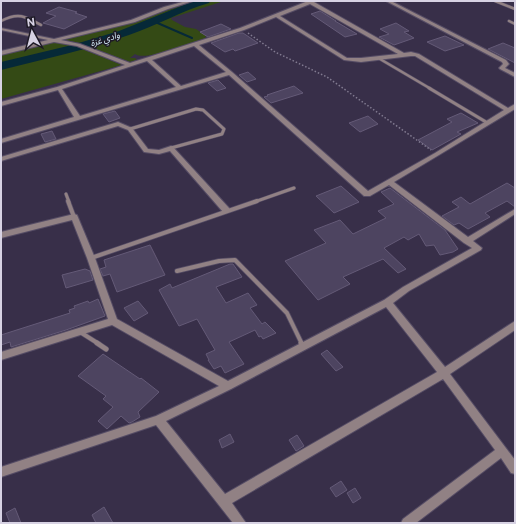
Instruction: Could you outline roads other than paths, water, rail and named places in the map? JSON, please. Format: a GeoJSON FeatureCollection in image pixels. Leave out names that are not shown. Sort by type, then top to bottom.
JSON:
{"type":"FeatureCollection","features":[{"type":"Feature","properties":{"kind":"street"},"geometry":{"type":"LineString","coordinates":[[1,53],[133,21],[166,8],[191,1]]}},
{"type":"Feature","properties":{"kind":"street"},"geometry":{"type":"LineString","coordinates":[[388,1],[504,61],[506,64],[502,68],[515,75]]}},
{"type":"Feature","properties":{"kind":"street"},"geometry":{"type":"LineString","coordinates":[[1,104],[58,88],[242,29],[311,2],[403,56]]}},
{"type":"Feature","properties":{"kind":"street"},"geometry":{"type":"LineString","coordinates":[[275,15],[346,59],[380,59],[411,54],[421,56],[508,110]]}},
{"type":"Feature","properties":{"kind":"street"},"geometry":{"type":"LineString","coordinates":[[1,29],[78,45],[130,65]]}},
{"type":"Feature","properties":{"kind":"street"},"geometry":{"type":"LineString","coordinates":[[194,44],[230,73],[367,194],[390,182],[486,122],[515,106]]}},
{"type":"Feature","properties":{"kind":"street"},"geometry":{"type":"LineString","coordinates":[[148,59],[180,88]]}},
{"type":"Feature","properties":{"kind":"street"},"geometry":{"type":"LineString","coordinates":[[1,141],[230,73]]}},
{"type":"Feature","properties":{"kind":"street"},"geometry":{"type":"LineString","coordinates":[[58,88],[78,118]]}},
{"type":"Feature","properties":{"kind":"street"},"geometry":{"type":"LineString","coordinates":[[1,159],[118,124],[130,129],[146,150],[158,152],[171,148],[226,210]]}},
{"type":"Feature","properties":{"kind":"street"},"geometry":{"type":"LineString","coordinates":[[1,472],[158,420],[303,348],[388,302],[406,289],[478,248],[390,182]]}},
{"type":"Feature","properties":{"kind":"street"},"geometry":{"type":"LineString","coordinates":[[467,241],[515,211]]}},
{"type":"Feature","properties":{"kind":"street"},"geometry":{"type":"LineString","coordinates":[[1,235],[74,217],[91,258],[113,321],[228,386]]}},
{"type":"Feature","properties":{"kind":"street"},"geometry":{"type":"LineString","coordinates":[[388,302],[444,374],[515,470]]}},
{"type":"Feature","properties":{"kind":"street"},"geometry":{"type":"LineString","coordinates":[[1,356],[113,321]]}},
{"type":"Feature","properties":{"kind":"street"},"geometry":{"type":"LineString","coordinates":[[224,501],[444,374],[515,325]]}},
{"type":"Feature","properties":{"kind":"street"},"geometry":{"type":"LineString","coordinates":[[158,420],[240,523]]}},
{"type":"Feature","properties":{"kind":"street"},"geometry":{"type":"LineString","coordinates":[[407,523],[502,451]]}},
{"type":"Feature","properties":{"kind":"lane"},"geometry":{"type":"LineString","coordinates":[[495,1],[515,9]]}},
{"type":"Feature","properties":{"kind":"lane"},"geometry":{"type":"LineString","coordinates":[[1,21],[17,14],[30,18],[41,25]]}},
{"type":"Feature","properties":{"kind":"lane"},"geometry":{"type":"LineString","coordinates":[[509,21],[515,24]]}},
{"type":"Feature","properties":{"kind":"lane"},"geometry":{"type":"LineString","coordinates":[[380,59],[486,122]]}},
{"type":"Feature","properties":{"kind":"lane"},"geometry":{"type":"LineString","coordinates":[[130,129],[196,109],[203,110],[224,129],[222,134],[171,148]]}},
{"type":"Feature","properties":{"kind":"lane"},"geometry":{"type":"LineString","coordinates":[[91,258],[226,210],[294,188]]}},
{"type":"Feature","properties":{"kind":"lane"},"geometry":{"type":"LineString","coordinates":[[66,194],[74,217]]}},
{"type":"Feature","properties":{"kind":"lane"},"geometry":{"type":"LineString","coordinates":[[177,271],[235,260],[287,313],[303,348]]}},
{"type":"Feature","properties":{"kind":"lane"},"geometry":{"type":"LineString","coordinates":[[80,332],[106,349]]}},
{"type":"Feature","properties":{"kind":"waterway","name":"وادي غزة"},"geometry":{"type":"LineString","coordinates":[[1,66],[76,48],[123,33],[176,11],[205,1]]}},
{"type":"Feature","properties":{"kind":"waterway"},"geometry":{"type":"LineString","coordinates":[[153,21],[192,38]]}}]}
